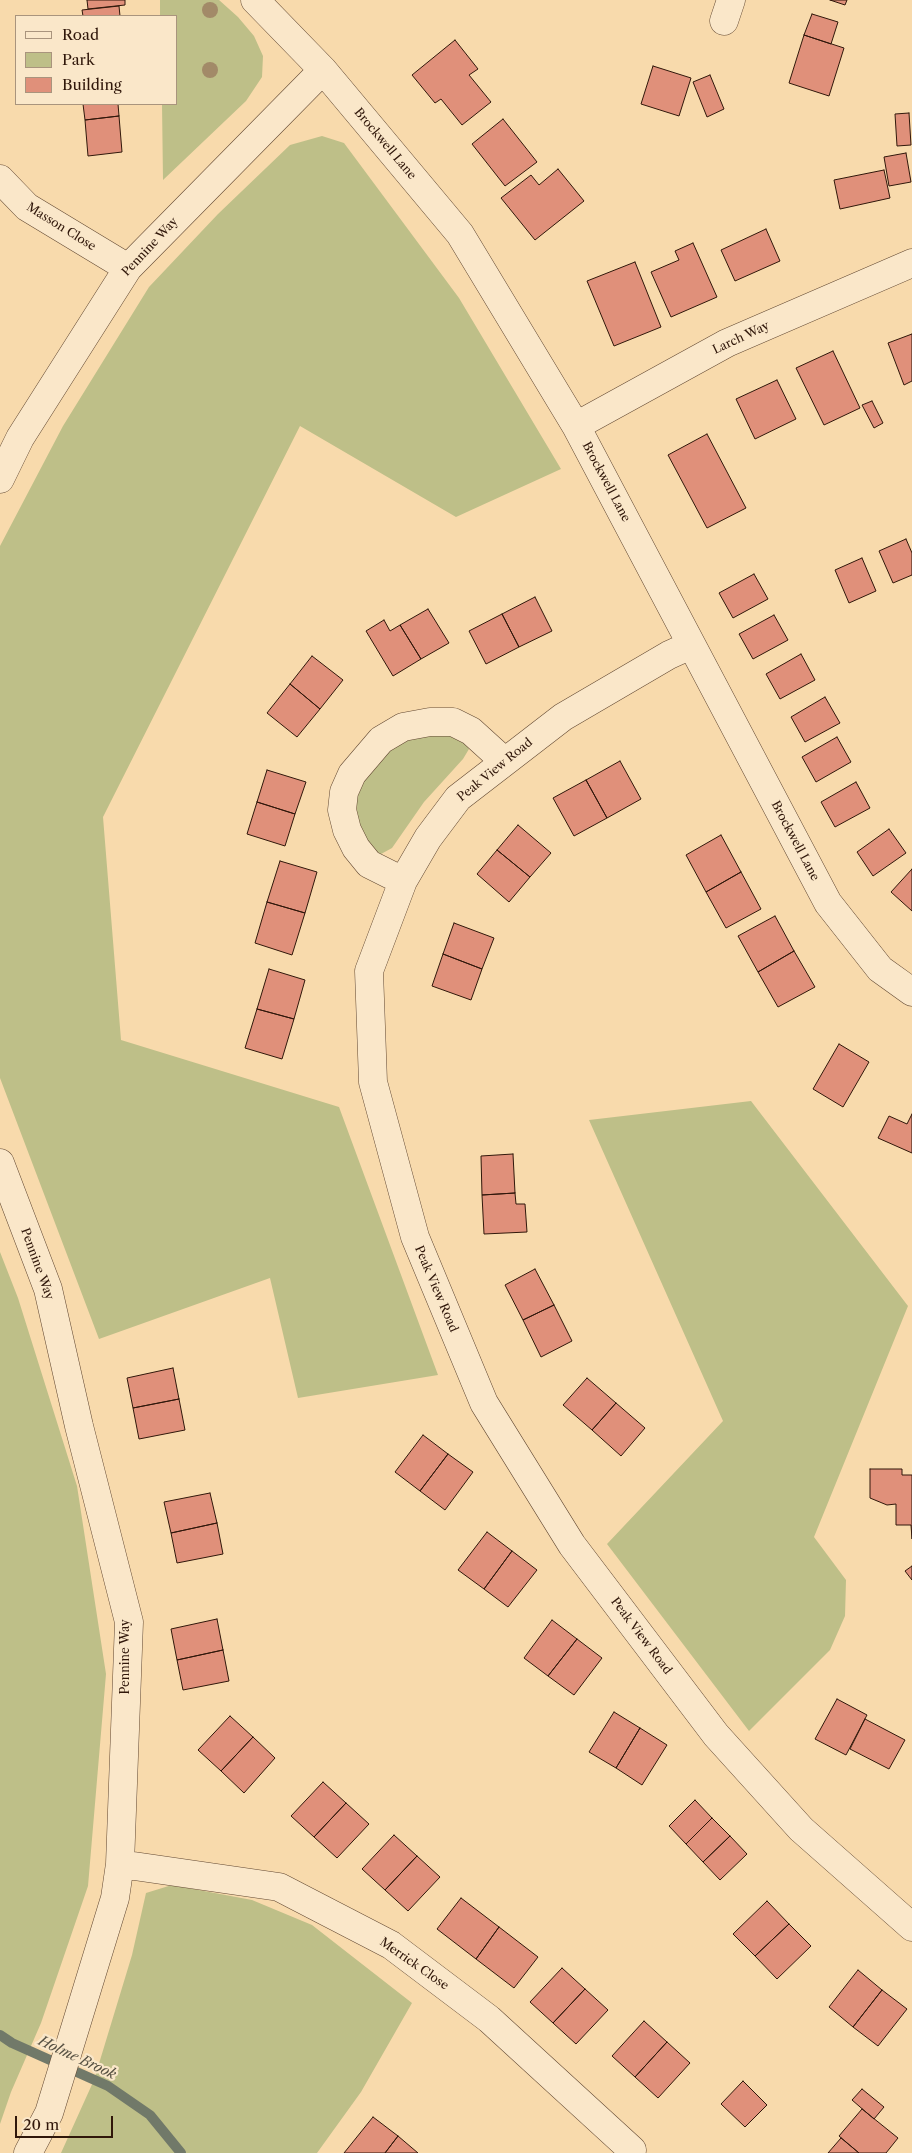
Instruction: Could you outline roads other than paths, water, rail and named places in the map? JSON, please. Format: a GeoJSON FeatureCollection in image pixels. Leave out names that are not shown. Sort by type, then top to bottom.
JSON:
{"type":"FeatureCollection","features":[{"type":"Feature","properties":{"kind":"street","name":"Brockwell Lane"},"geometry":{"type":"LineString","coordinates":[[255,0],[323,70],[460,234],[576,426],[828,903],[880,969],[912,992]]}},
{"type":"Feature","properties":{"kind":"street","name":"Pennine Way"},"geometry":{"type":"LineString","coordinates":[[0,479],[20,438],[128,268],[323,70]]}},
{"type":"Feature","properties":{"kind":"street","name":"Masson Close"},"geometry":{"type":"LineString","coordinates":[[0,179],[27,207],[128,268]]}},
{"type":"Feature","properties":{"kind":"street","name":"Larch Way"},"geometry":{"type":"LineString","coordinates":[[576,426],[727,343],[912,263]]}},
{"type":"Feature","properties":{"kind":"street","name":"Peak View Road"},"geometry":{"type":"LineString","coordinates":[[691,645],[669,655],[563,717],[458,798],[428,838],[403,881],[369,971],[373,1082],[415,1237],[484,1403],[572,1545],[716,1735],[801,1829],[912,1927]]}},
{"type":"Feature","properties":{"kind":"street"},"geometry":{"type":"LineString","coordinates":[[403,881],[370,864],[356,848],[347,830],[342,810],[344,792],[352,774],[381,740],[403,727],[430,722],[453,722],[471,731],[504,761]]}},
{"type":"Feature","properties":{"kind":"street","name":"Pennine Way"},"geometry":{"type":"LineString","coordinates":[[0,1164],[48,1289],[79,1426],[128,1622],[120,1864],[115,1898],[49,2113],[28,2153]]}},
{"type":"Feature","properties":{"kind":"street","name":"Merrick Close"},"geometry":{"type":"LineString","coordinates":[[120,1864],[279,1887],[390,1944],[489,2019],[632,2150]]}},
{"type":"Feature","properties":{"kind":"waterway","name":"Holme Brook"},"geometry":{"type":"LineString","coordinates":[[0,2035],[12,2043],[108,2086],[150,2115],[181,2153]]}}]}
